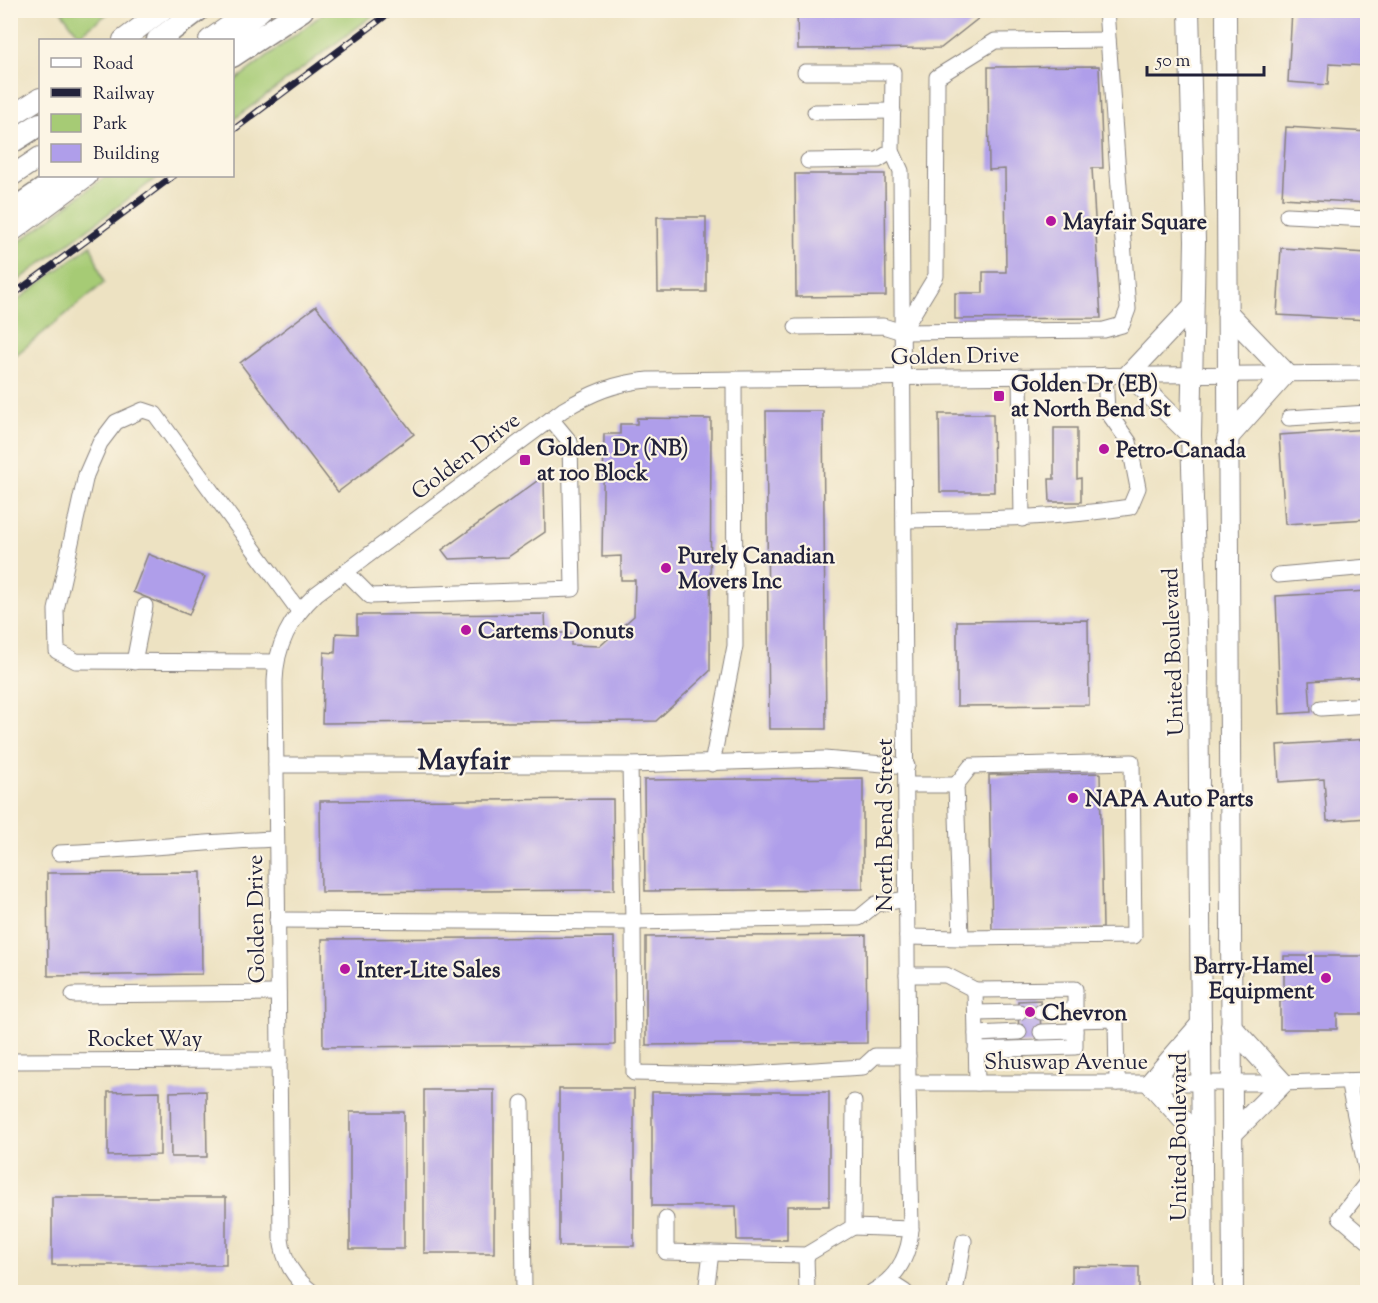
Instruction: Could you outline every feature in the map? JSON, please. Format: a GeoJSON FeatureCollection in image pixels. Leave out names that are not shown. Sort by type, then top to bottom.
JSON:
{"type":"FeatureCollection","features":[{"type":"Feature","properties":{"kind":"highway"},"geometry":{"type":"LineString","coordinates":[[159,39],[198,10]]}},
{"type":"Feature","properties":{"kind":"highway"},"geometry":{"type":"LineString","coordinates":[[226,39],[260,10]]}},
{"type":"Feature","properties":{"kind":"highway"},"geometry":{"type":"LineString","coordinates":[[234,55],[303,10]]}},
{"type":"Feature","properties":{"kind":"highway"},"geometry":{"type":"LineString","coordinates":[[10,143],[39,125]]}},
{"type":"Feature","properties":{"kind":"highway"},"geometry":{"type":"LineString","coordinates":[[10,199],[42,177]]}},
{"type":"Feature","properties":{"kind":"highway"},"geometry":{"type":"LineString","coordinates":[[10,212],[62,177]]}},
{"type":"Feature","properties":{"kind":"main road"},"geometry":{"type":"LineString","coordinates":[[124,39],[164,10]]}},
{"type":"Feature","properties":{"kind":"main road"},"geometry":{"type":"LineString","coordinates":[[210,39],[253,10]]}},
{"type":"Feature","properties":{"kind":"main road"},"geometry":{"type":"LineString","coordinates":[[234,66],[303,10]]}},
{"type":"Feature","properties":{"kind":"main road","name":"United Boulevard"},"geometry":{"type":"LineString","coordinates":[[1189,10],[1195,241],[1191,435],[1197,659],[1203,1293]]}},
{"type":"Feature","properties":{"kind":"main road"},"geometry":{"type":"LineString","coordinates":[[1226,10],[1233,1293]]}},
{"type":"Feature","properties":{"kind":"main road"},"geometry":{"type":"LineString","coordinates":[[10,117],[39,99]]}},
{"type":"Feature","properties":{"kind":"main road"},"geometry":{"type":"LineString","coordinates":[[10,177],[39,158]]}},
{"type":"Feature","properties":{"kind":"main road"},"geometry":{"type":"LineString","coordinates":[[10,233],[86,177]]}},
{"type":"Feature","properties":{"kind":"main road"},"geometry":{"type":"LineString","coordinates":[[1191,435],[1129,374],[1192,307]]}},
{"type":"Feature","properties":{"kind":"main road"},"geometry":{"type":"LineString","coordinates":[[1227,312],[1286,374],[1227,440]]}},
{"type":"Feature","properties":{"kind":"main road"},"geometry":{"type":"LineString","coordinates":[[1201,1024],[1150,1083],[1202,1141]]}},
{"type":"Feature","properties":{"kind":"main road"},"geometry":{"type":"LineString","coordinates":[[1231,1026],[1283,1083],[1232,1134]]}},
{"type":"Feature","properties":{"kind":"street"},"geometry":{"type":"LineString","coordinates":[[796,327],[883,326],[902,332],[1104,330],[1122,325],[1128,309],[1106,10]]}},
{"type":"Feature","properties":{"kind":"street"},"geometry":{"type":"LineString","coordinates":[[902,332],[936,276],[937,77],[995,41],[1108,40]]}},
{"type":"Feature","properties":{"kind":"street","name":"North Bend Street"},"geometry":{"type":"LineString","coordinates":[[805,72],[893,72],[892,151],[901,171],[911,1229],[908,1251],[899,1269],[888,1281]]}},
{"type":"Feature","properties":{"kind":"street"},"geometry":{"type":"LineString","coordinates":[[814,112],[893,111]]}},
{"type":"Feature","properties":{"kind":"street"},"geometry":{"type":"LineString","coordinates":[[808,161],[878,160],[892,151]]}},
{"type":"Feature","properties":{"kind":"street"},"geometry":{"type":"LineString","coordinates":[[1287,215],[1368,219]]}},
{"type":"Feature","properties":{"kind":"street","name":"Golden Drive"},"geometry":{"type":"LineString","coordinates":[[306,1291],[286,1263],[281,1238],[276,662],[287,631],[299,611],[316,594],[551,419],[584,397],[618,384],[648,380],[1368,373]]}},
{"type":"Feature","properties":{"kind":"street"},"geometry":{"type":"LineString","coordinates":[[904,520],[1022,519],[1088,514],[1130,507],[1138,488],[1129,441],[1107,411],[1105,375]]}},
{"type":"Feature","properties":{"kind":"street"},"geometry":{"type":"LineString","coordinates":[[1020,376],[1022,519]]}},
{"type":"Feature","properties":{"kind":"street"},"geometry":{"type":"LineString","coordinates":[[712,764],[735,646],[734,379]]}},
{"type":"Feature","properties":{"kind":"street"},"geometry":{"type":"LineString","coordinates":[[276,662],[76,661],[57,651],[56,610],[86,475],[100,442],[116,422],[142,410],[155,414],[299,611]]}},
{"type":"Feature","properties":{"kind":"street"},"geometry":{"type":"LineString","coordinates":[[1289,418],[1368,413]]}},
{"type":"Feature","properties":{"kind":"street"},"geometry":{"type":"LineString","coordinates":[[346,573],[370,596],[573,589],[570,442],[551,419]]}},
{"type":"Feature","properties":{"kind":"street"},"geometry":{"type":"LineString","coordinates":[[1278,575],[1368,567]]}},
{"type":"Feature","properties":{"kind":"street"},"geometry":{"type":"LineString","coordinates":[[134,662],[145,606]]}},
{"type":"Feature","properties":{"kind":"street"},"geometry":{"type":"LineString","coordinates":[[1321,708],[1368,705]]}},
{"type":"Feature","properties":{"kind":"street"},"geometry":{"type":"LineString","coordinates":[[276,765],[630,765],[824,759],[907,766]]}},
{"type":"Feature","properties":{"kind":"street"},"geometry":{"type":"LineString","coordinates":[[907,937],[961,938],[1134,936],[1132,762],[971,766],[956,785],[961,938]]}},
{"type":"Feature","properties":{"kind":"street"},"geometry":{"type":"LineString","coordinates":[[630,765],[634,1073],[737,1075],[863,1067],[875,1056],[908,1056]]}},
{"type":"Feature","properties":{"kind":"street"},"geometry":{"type":"LineString","coordinates":[[907,785],[956,785]]}},
{"type":"Feature","properties":{"kind":"street"},"geometry":{"type":"LineString","coordinates":[[59,853],[156,849],[178,843],[276,839]]}},
{"type":"Feature","properties":{"kind":"street"},"geometry":{"type":"LineString","coordinates":[[277,920],[633,922],[859,918],[876,904],[907,899]]}},
{"type":"Feature","properties":{"kind":"street"},"geometry":{"type":"LineString","coordinates":[[907,975],[946,975],[975,990],[1075,989],[1075,1047],[976,1050]]}},
{"type":"Feature","properties":{"kind":"street"},"geometry":{"type":"LineString","coordinates":[[975,990],[977,1083]]}},
{"type":"Feature","properties":{"kind":"street"},"geometry":{"type":"LineString","coordinates":[[73,995],[278,993]]}},
{"type":"Feature","properties":{"kind":"street"},"geometry":{"type":"LineString","coordinates":[[976,1012],[1019,1012]]}},
{"type":"Feature","properties":{"kind":"street"},"geometry":{"type":"LineString","coordinates":[[1041,1012],[1075,1021]]}},
{"type":"Feature","properties":{"kind":"street"},"geometry":{"type":"LineString","coordinates":[[1041,1032],[1075,1021],[1116,1019],[1117,1083]]}},
{"type":"Feature","properties":{"kind":"street"},"geometry":{"type":"LineString","coordinates":[[976,1034],[1019,1032]]}},
{"type":"Feature","properties":{"kind":"street","name":"Rocket Way"},"geometry":{"type":"LineString","coordinates":[[10,1061],[280,1060]]}},
{"type":"Feature","properties":{"kind":"street","name":"Shuswap Avenue"},"geometry":{"type":"LineString","coordinates":[[908,1083],[1283,1083],[1368,1080]]}},
{"type":"Feature","properties":{"kind":"street"},"geometry":{"type":"LineString","coordinates":[[1348,1081],[1368,1180],[1340,1217],[1368,1240]]}},
{"type":"Feature","properties":{"kind":"street"},"geometry":{"type":"LineString","coordinates":[[853,1227],[854,1102]]}},
{"type":"Feature","properties":{"kind":"street"},"geometry":{"type":"LineString","coordinates":[[522,1103],[524,1293]]}},
{"type":"Feature","properties":{"kind":"street"},"geometry":{"type":"LineString","coordinates":[[666,1219],[666,1252],[806,1255],[853,1227],[911,1229]]}},
{"type":"Feature","properties":{"kind":"street"},"geometry":{"type":"LineString","coordinates":[[955,1293],[963,1241]]}},
{"type":"Feature","properties":{"kind":"street"},"geometry":{"type":"LineString","coordinates":[[706,1293],[711,1253]]}},
{"type":"Feature","properties":{"kind":"street"},"geometry":{"type":"LineString","coordinates":[[806,1255],[807,1293]]}},
{"type":"Feature","properties":{"kind":"street"},"geometry":{"type":"LineString","coordinates":[[872,1293],[888,1281],[905,1293]]}},
{"type":"Feature","properties":{"kind":"green space"},"geometry":{"type":"Polygon","coordinates":[[[328,10],[379,11],[234,119],[234,81],[328,10]]]}},
{"type":"Feature","properties":{"kind":"green space"},"geometry":{"type":"Polygon","coordinates":[[[61,11],[111,11],[79,35],[61,11]]]}},
{"type":"Feature","properties":{"kind":"green space"},"geometry":{"type":"Polygon","coordinates":[[[105,177],[158,177],[11,286],[11,248],[105,177]]]}},
{"type":"Feature","properties":{"kind":"green space"},"geometry":{"type":"Polygon","coordinates":[[[91,245],[104,283],[11,359],[11,305],[91,245]]]}},
{"type":"Feature","properties":{"kind":"building"},"geometry":{"type":"Polygon","coordinates":[[[797,10],[989,10],[941,48],[798,49],[797,10]]]}},
{"type":"Feature","properties":{"kind":"building"},"geometry":{"type":"Polygon","coordinates":[[[1292,10],[1368,10],[1368,66],[1329,64],[1328,85],[1288,82],[1292,10]]]}},
{"type":"Feature","properties":{"kind":"building","name":"Mayfair Square"},"geometry":{"type":"Polygon","coordinates":[[[1099,66],[1103,168],[1092,168],[1101,318],[955,319],[955,293],[983,293],[983,272],[1006,272],[1005,169],[989,170],[988,67],[1099,66]]]}},
{"type":"Feature","properties":{"kind":"building"},"geometry":{"type":"Polygon","coordinates":[[[1286,127],[1368,132],[1368,203],[1282,198],[1286,127]]]}},
{"type":"Feature","properties":{"kind":"building"},"geometry":{"type":"Polygon","coordinates":[[[795,174],[885,174],[886,296],[796,297],[795,174]]]}},
{"type":"Feature","properties":{"kind":"building"},"geometry":{"type":"Polygon","coordinates":[[[657,217],[706,217],[706,292],[658,292],[657,217]]]}},
{"type":"Feature","properties":{"kind":"building"},"geometry":{"type":"Polygon","coordinates":[[[1281,248],[1368,253],[1368,320],[1277,315],[1281,248]]]}},
{"type":"Feature","properties":{"kind":"building"},"geometry":{"type":"Polygon","coordinates":[[[316,306],[414,434],[338,492],[240,363],[316,306]]]}},
{"type":"Feature","properties":{"kind":"building"},"geometry":{"type":"Polygon","coordinates":[[[766,411],[823,411],[826,729],[769,729],[766,411]]]}},
{"type":"Feature","properties":{"kind":"building"},"geometry":{"type":"Polygon","coordinates":[[[939,414],[993,414],[994,492],[940,492],[939,414]]]}},
{"type":"Feature","properties":{"kind":"building","name":"Purely Canadian Movers Inc"},"geometry":{"type":"Polygon","coordinates":[[[637,418],[711,419],[710,671],[656,721],[322,723],[324,652],[335,653],[336,633],[357,634],[357,615],[545,614],[546,633],[571,633],[571,645],[600,646],[634,616],[635,580],[621,580],[621,556],[602,557],[604,434],[620,434],[620,424],[637,424],[637,418]]]}},
{"type":"Feature","properties":{"kind":"building"},"geometry":{"type":"Polygon","coordinates":[[[1054,428],[1077,428],[1077,479],[1081,478],[1081,502],[1050,502],[1049,479],[1054,479],[1054,428]]]}},
{"type":"Feature","properties":{"kind":"building"},"geometry":{"type":"Polygon","coordinates":[[[1368,429],[1368,519],[1285,524],[1279,435],[1368,429]]]}},
{"type":"Feature","properties":{"kind":"building"},"geometry":{"type":"Polygon","coordinates":[[[544,476],[545,532],[508,557],[449,559],[442,550],[544,476]]]}},
{"type":"Feature","properties":{"kind":"building"},"geometry":{"type":"Polygon","coordinates":[[[148,554],[205,577],[189,615],[133,592],[148,554]]]}},
{"type":"Feature","properties":{"kind":"building"},"geometry":{"type":"Polygon","coordinates":[[[1368,591],[1368,677],[1309,681],[1311,712],[1280,714],[1276,596],[1368,591]]]}},
{"type":"Feature","properties":{"kind":"building"},"geometry":{"type":"Polygon","coordinates":[[[1088,620],[1089,705],[957,706],[957,621],[1088,620]]]}},
{"type":"Feature","properties":{"kind":"building"},"geometry":{"type":"Polygon","coordinates":[[[1368,739],[1368,818],[1327,821],[1324,779],[1279,782],[1277,745],[1368,739]]]}},
{"type":"Feature","properties":{"kind":"building"},"geometry":{"type":"Polygon","coordinates":[[[1100,773],[1103,928],[992,931],[989,775],[1100,773]]]}},
{"type":"Feature","properties":{"kind":"building"},"geometry":{"type":"Polygon","coordinates":[[[863,778],[863,889],[645,891],[644,780],[863,778]]]}},
{"type":"Feature","properties":{"kind":"building"},"geometry":{"type":"Polygon","coordinates":[[[613,799],[614,890],[321,892],[320,801],[613,799]]]}},
{"type":"Feature","properties":{"kind":"building"},"geometry":{"type":"Polygon","coordinates":[[[201,872],[202,974],[48,976],[47,873],[201,872]]]}},
{"type":"Feature","properties":{"kind":"building"},"geometry":{"type":"Polygon","coordinates":[[[866,935],[867,1043],[646,1045],[646,937],[866,935]]]}},
{"type":"Feature","properties":{"kind":"building"},"geometry":{"type":"Polygon","coordinates":[[[614,937],[615,1045],[323,1047],[322,939],[614,937]]]}},
{"type":"Feature","properties":{"kind":"building","name":"Barry-Hamel Equipment"},"geometry":{"type":"Polygon","coordinates":[[[1284,956],[1368,956],[1368,1014],[1337,1014],[1337,1029],[1280,1029],[1280,1001],[1284,1001],[1284,956]]]}},
{"type":"Feature","properties":{"kind":"building"},"geometry":{"type":"Polygon","coordinates":[[[1040,1000],[1041,1043],[1019,1044],[1018,1001],[1040,1000]]]}},
{"type":"Feature","properties":{"kind":"building"},"geometry":{"type":"Polygon","coordinates":[[[559,1089],[634,1089],[634,1246],[559,1246],[559,1089]]]}},
{"type":"Feature","properties":{"kind":"building"},"geometry":{"type":"Polygon","coordinates":[[[424,1090],[494,1090],[494,1253],[424,1253],[424,1090]]]}},
{"type":"Feature","properties":{"kind":"building"},"geometry":{"type":"Polygon","coordinates":[[[160,1091],[160,1155],[108,1156],[108,1092],[160,1091]]]}},
{"type":"Feature","properties":{"kind":"building"},"geometry":{"type":"Polygon","coordinates":[[[206,1091],[207,1157],[171,1157],[170,1092],[206,1091]]]}},
{"type":"Feature","properties":{"kind":"building"},"geometry":{"type":"Polygon","coordinates":[[[652,1092],[829,1092],[829,1206],[787,1206],[787,1240],[737,1240],[736,1206],[652,1206],[652,1092]]]}},
{"type":"Feature","properties":{"kind":"building"},"geometry":{"type":"Polygon","coordinates":[[[350,1112],[404,1112],[404,1249],[350,1249],[350,1112]]]}},
{"type":"Feature","properties":{"kind":"building"},"geometry":{"type":"Polygon","coordinates":[[[52,1197],[226,1197],[226,1265],[52,1265],[52,1197]]]}},
{"type":"Feature","properties":{"kind":"building"},"geometry":{"type":"Polygon","coordinates":[[[1072,1266],[1139,1267],[1139,1292],[1072,1292],[1072,1266]]]}},
{"type":"Feature","properties":{"kind":"railway"},"geometry":{"type":"LineString","coordinates":[[234,129],[393,10]]}},
{"type":"Feature","properties":{"kind":"railway"},"geometry":{"type":"LineString","coordinates":[[10,297],[172,177]]}},
{"type":"Feature","properties":{"kind":"place","name":"Mayfair Square"},"geometry":{"type":"Point","coordinates":[1051,221]}},
{"type":"Feature","properties":{"kind":"place","name":"Golden Dr (EB) at North Bend St"},"geometry":{"type":"Point","coordinates":[999,396]}},
{"type":"Feature","properties":{"kind":"place","name":"Petro-Canada"},"geometry":{"type":"Point","coordinates":[1104,449]}},
{"type":"Feature","properties":{"kind":"place","name":"Golden Dr (NB) at 100 Block"},"geometry":{"type":"Point","coordinates":[525,460]}},
{"type":"Feature","properties":{"kind":"place","name":"Purely Canadian Movers Inc"},"geometry":{"type":"Point","coordinates":[666,568]}},
{"type":"Feature","properties":{"kind":"place","name":"Cartems Donuts"},"geometry":{"type":"Point","coordinates":[466,630]}},
{"type":"Feature","properties":{"kind":"place","name":"NAPA Auto Parts"},"geometry":{"type":"Point","coordinates":[1073,798]}},
{"type":"Feature","properties":{"kind":"place","name":"Inter-Lite Sales"},"geometry":{"type":"Point","coordinates":[345,969]}},
{"type":"Feature","properties":{"kind":"place","name":"Barry-Hamel Equipment"},"geometry":{"type":"Point","coordinates":[1326,978]}},
{"type":"Feature","properties":{"kind":"place","name":"Chevron"},"geometry":{"type":"Point","coordinates":[1030,1012]}},
{"type":"Feature","properties":{"kind":"district","name":"Mayfair"},"geometry":{"type":"Point","coordinates":[464,759]}}]}
